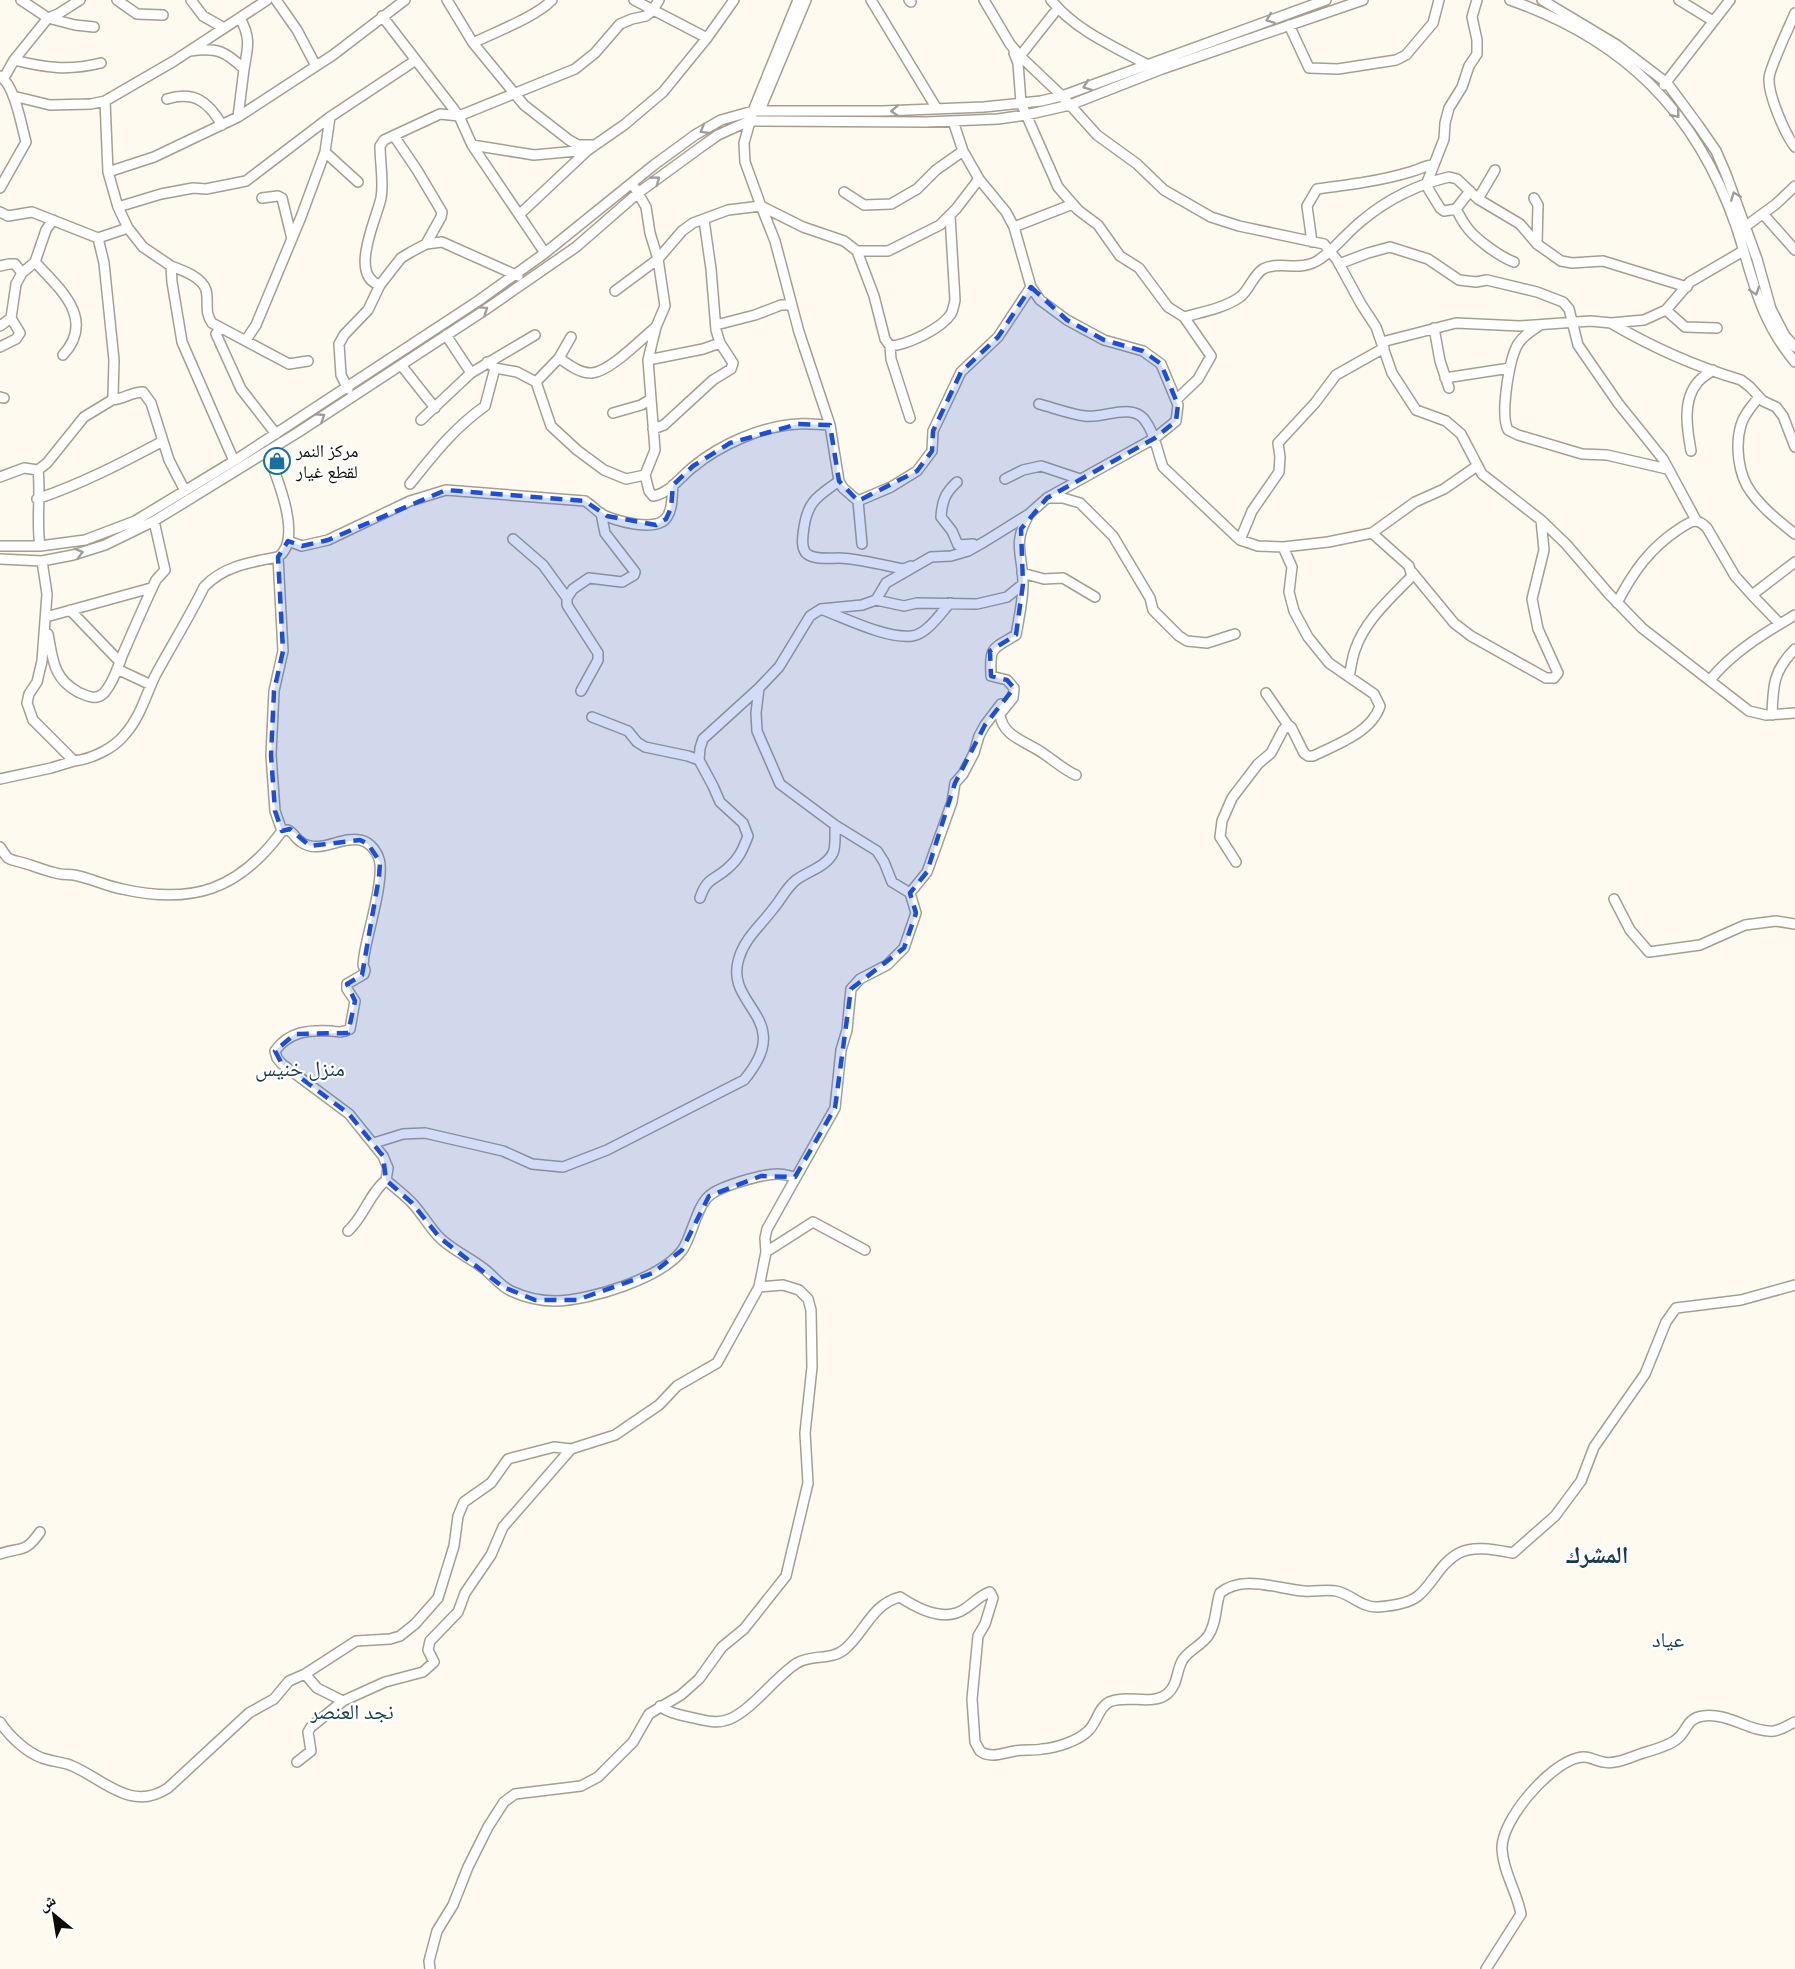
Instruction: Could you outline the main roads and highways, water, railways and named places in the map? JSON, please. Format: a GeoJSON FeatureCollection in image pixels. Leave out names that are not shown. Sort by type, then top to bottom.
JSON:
{"type":"FeatureCollection","features":[{"type":"Feature","properties":{"kind":"place","name":"مركز النمر لقطع غيار"},"geometry":{"type":"Point","coordinates":[277,461]}},
{"type":"Feature","properties":{"kind":"district","name":"منزل خنيس"},"geometry":{"type":"Point","coordinates":[300,1068]}},
{"type":"Feature","properties":{"kind":"district","name":"المشرك"},"geometry":{"type":"Point","coordinates":[1597,1554]}},
{"type":"Feature","properties":{"kind":"district","name":"عياد"},"geometry":{"type":"Point","coordinates":[1668,1639]}},
{"type":"Feature","properties":{"kind":"district","name":"نجد العنصر"},"geometry":{"type":"Point","coordinates":[352,1711]}}]}
